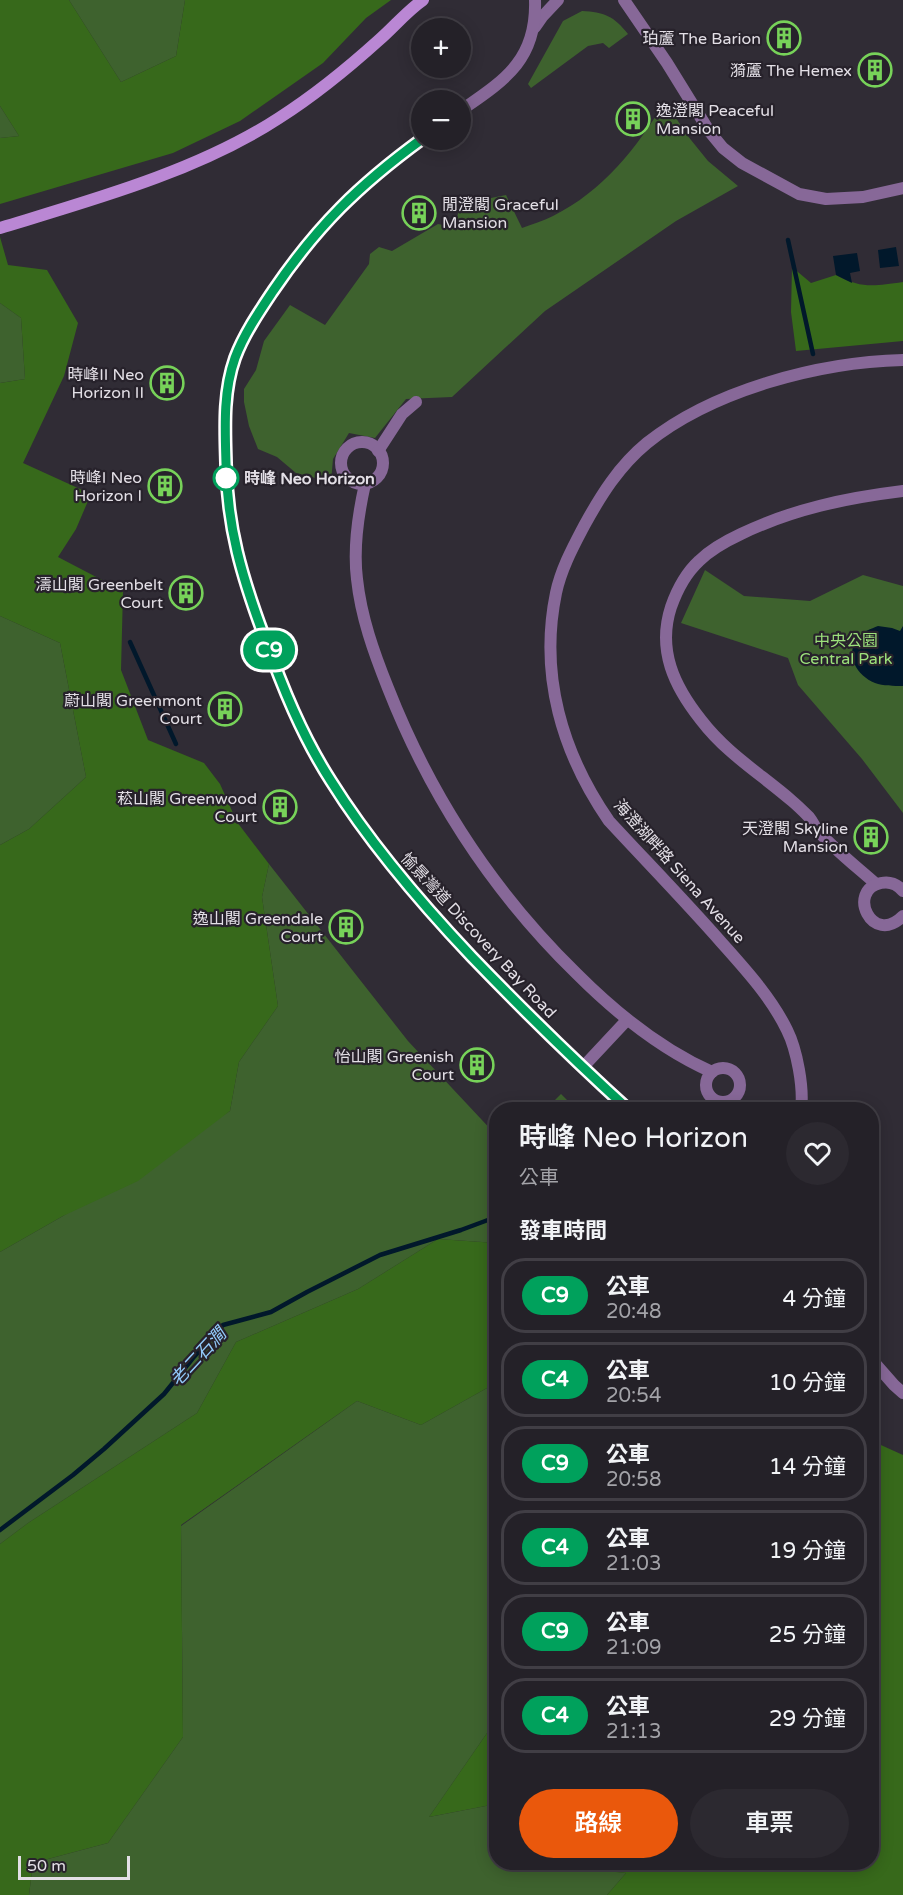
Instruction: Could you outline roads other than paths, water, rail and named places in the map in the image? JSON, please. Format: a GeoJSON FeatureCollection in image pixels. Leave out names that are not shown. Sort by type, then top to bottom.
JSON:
{"type":"FeatureCollection","features":[{"type":"Feature","properties":{"kind":"main road"},"geometry":{"type":"LineString","coordinates":[[0,228],[177,169],[251,135],[343,72],[423,0]]}},
{"type":"Feature","properties":{"kind":"street"},"geometry":{"type":"LineString","coordinates":[[533,31],[535,0]]}},
{"type":"Feature","properties":{"kind":"street"},"geometry":{"type":"LineString","coordinates":[[471,103],[496,86],[514,69],[527,49],[533,31],[558,0]]}},
{"type":"Feature","properties":{"kind":"street"},"geometry":{"type":"LineString","coordinates":[[624,0],[709,131],[723,148],[742,163],[799,194],[826,199],[863,197],[903,188]]}},
{"type":"Feature","properties":{"kind":"street","name":"愉景灣道 Discovery Bay Road"},"geometry":{"type":"LineString","coordinates":[[411,147],[385,165],[321,226],[263,306],[236,356],[227,385],[226,414],[226,488],[232,538],[248,592],[281,684],[304,734],[368,837],[421,901],[500,986],[621,1102]]}},
{"type":"Feature","properties":{"kind":"street","name":"海澄湖畔路 Siena Avenue"},"geometry":{"type":"LineString","coordinates":[[802,1102],[800,1073],[788,1031],[771,1002],[716,936],[609,820],[595,801],[578,770],[559,721],[553,688],[552,626],[556,593],[573,547],[602,493],[623,467],[647,444],[668,429],[722,399],[750,388],[817,371],[903,360]]}},
{"type":"Feature","properties":{"kind":"street"},"geometry":{"type":"LineString","coordinates":[[378,451],[402,414],[416,402]]}},
{"type":"Feature","properties":{"kind":"street"},"geometry":{"type":"LineString","coordinates":[[360,443],[367,443],[382,457],[381,471],[377,477],[365,484],[358,484],[346,478],[341,466],[344,453],[353,445],[360,443]]}},
{"type":"Feature","properties":{"kind":"street"},"geometry":{"type":"LineString","coordinates":[[365,484],[358,515],[356,546],[357,577],[362,608],[380,668],[398,714],[419,759],[453,820],[498,885],[559,957],[627,1020],[677,1055],[712,1072]]}},
{"type":"Feature","properties":{"kind":"street"},"geometry":{"type":"LineString","coordinates":[[876,884],[819,833],[810,818],[793,802],[739,760],[714,737],[676,681],[667,660],[666,638],[668,617],[685,577],[699,561],[723,543],[764,524],[817,505],[903,491]]}},
{"type":"Feature","properties":{"kind":"street"},"geometry":{"type":"LineString","coordinates":[[903,891],[889,882],[876,884],[864,901],[871,920],[891,925],[903,917]]}},
{"type":"Feature","properties":{"kind":"street"},"geometry":{"type":"LineString","coordinates":[[583,1067],[627,1020]]}},
{"type":"Feature","properties":{"kind":"street"},"geometry":{"type":"LineString","coordinates":[[879,1368],[903,1393]]}},
{"type":"Feature","properties":{"kind":"water"},"geometry":{"type":"Polygon","coordinates":[[[896,247],[899,266],[880,268],[878,250],[896,247]]]}},
{"type":"Feature","properties":{"kind":"water"},"geometry":{"type":"Polygon","coordinates":[[[857,253],[860,271],[850,273],[852,283],[836,275],[833,256],[857,253]]]}},
{"type":"Feature","properties":{"kind":"water"},"geometry":{"type":"Polygon","coordinates":[[[878,626],[900,631],[903,626],[903,686],[885,685],[869,680],[858,670],[852,657],[854,644],[858,638],[867,630],[878,626]]]}},
{"type":"Feature","properties":{"kind":"waterway"},"geometry":{"type":"LineString","coordinates":[[788,240],[813,354]]}},
{"type":"Feature","properties":{"kind":"waterway"},"geometry":{"type":"LineString","coordinates":[[130,642],[176,744]]}},
{"type":"Feature","properties":{"kind":"waterway","name":"老二石澗"},"geometry":{"type":"LineString","coordinates":[[0,1530],[73,1475],[164,1394],[223,1325],[271,1312],[380,1255],[489,1220]]}},
{"type":"Feature","properties":{"kind":"place","name":"珀蘆 The Barion"},"geometry":{"type":"Point","coordinates":[784,38]}},
{"type":"Feature","properties":{"kind":"place","name":"漪蘆 The Hemex"},"geometry":{"type":"Point","coordinates":[875,70]}},
{"type":"Feature","properties":{"kind":"place","name":"逸澄閣 Peaceful Mansion"},"geometry":{"type":"Point","coordinates":[633,119]}},
{"type":"Feature","properties":{"kind":"place","name":"閒澄閣 Graceful Mansion"},"geometry":{"type":"Point","coordinates":[419,213]}},
{"type":"Feature","properties":{"kind":"place","name":"時峰II Neo Horizon II"},"geometry":{"type":"Point","coordinates":[167,383]}},
{"type":"Feature","properties":{"kind":"place","name":"時峰 Neo Horizon"},"geometry":{"type":"Point","coordinates":[226,478]}},
{"type":"Feature","properties":{"kind":"place","name":"時峰I Neo Horizon I"},"geometry":{"type":"Point","coordinates":[165,486]}},
{"type":"Feature","properties":{"kind":"place","name":"濤山閣 Greenbelt Court"},"geometry":{"type":"Point","coordinates":[186,593]}},
{"type":"Feature","properties":{"kind":"place","name":"蔚山閣 Greenmont Court"},"geometry":{"type":"Point","coordinates":[225,709]}},
{"type":"Feature","properties":{"kind":"place","name":"菘山閣 Greenwood Court"},"geometry":{"type":"Point","coordinates":[280,807]}},
{"type":"Feature","properties":{"kind":"place","name":"天澄閣 Skyline Mansion"},"geometry":{"type":"Point","coordinates":[871,837]}},
{"type":"Feature","properties":{"kind":"place","name":"逸山閣 Greendale Court"},"geometry":{"type":"Point","coordinates":[346,927]}},
{"type":"Feature","properties":{"kind":"place","name":"怡山閣 Greenish Court"},"geometry":{"type":"Point","coordinates":[477,1065]}},
{"type":"Feature","properties":{"kind":"park label","name":"中央公園 Central Park"},"geometry":{"type":"Point","coordinates":[846,649]}}]}
